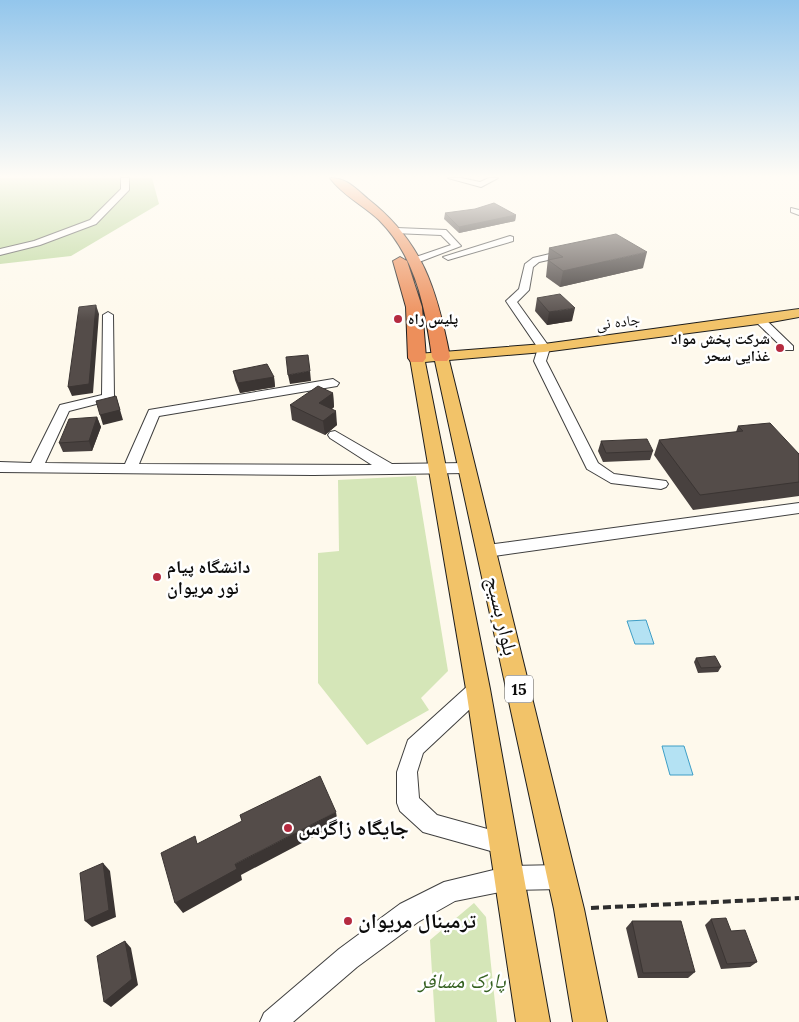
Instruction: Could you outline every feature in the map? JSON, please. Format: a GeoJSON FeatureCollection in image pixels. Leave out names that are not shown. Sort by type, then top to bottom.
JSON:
{"type":"FeatureCollection","features":[{"type":"Feature","properties":{"kind":"highway","name":"15"},"geometry":{"type":"LineString","coordinates":[[377,226],[395,250],[405,271],[414,307],[417,358]]}},
{"type":"Feature","properties":{"kind":"highway","name":"15"},"geometry":{"type":"LineString","coordinates":[[390,226],[397,232],[417,263],[434,313],[441,357]]}},
{"type":"Feature","properties":{"kind":"main road","name":"جاده نی"},"geometry":{"type":"LineString","coordinates":[[417,358],[544,348],[760,320],[799,313]]}},
{"type":"Feature","properties":{"kind":"main road","name":"بلوار بسیج"},"geometry":{"type":"LineString","coordinates":[[441,357],[562,877],[590,1022]]}},
{"type":"Feature","properties":{"kind":"main road","name":"بلوار بسیج"},"geometry":{"type":"LineString","coordinates":[[417,358],[439,468],[478,689],[533,1022]]}},
{"type":"Feature","properties":{"kind":"street"},"geometry":{"type":"LineString","coordinates":[[0,252],[37,243],[83,226]]}},
{"type":"Feature","properties":{"kind":"street"},"geometry":{"type":"LineString","coordinates":[[397,232],[443,232],[457,246],[417,263]]}},
{"type":"Feature","properties":{"kind":"street"},"geometry":{"type":"LineString","coordinates":[[417,263],[510,239]]}},
{"type":"Feature","properties":{"kind":"street"},"geometry":{"type":"LineString","coordinates":[[554,256],[536,260],[528,266],[524,290],[511,301],[544,348],[540,361],[592,466],[611,478],[661,484]]}},
{"type":"Feature","properties":{"kind":"street"},"geometry":{"type":"LineString","coordinates":[[36,468],[64,408],[108,397],[108,315]]}},
{"type":"Feature","properties":{"kind":"street"},"geometry":{"type":"LineString","coordinates":[[760,320],[789,348]]}},
{"type":"Feature","properties":{"kind":"street"},"geometry":{"type":"LineString","coordinates":[[130,468],[154,413],[333,383]]}},
{"type":"Feature","properties":{"kind":"street"},"geometry":{"type":"LineString","coordinates":[[335,435],[389,469]]}},
{"type":"Feature","properties":{"kind":"street"},"geometry":{"type":"LineString","coordinates":[[0,468],[467,468]]}},
{"type":"Feature","properties":{"kind":"street"},"geometry":{"type":"LineString","coordinates":[[487,551],[799,508]]}},
{"type":"Feature","properties":{"kind":"street"},"geometry":{"type":"LineString","coordinates":[[478,689],[415,747],[407,772],[408,803],[431,824],[505,844]]}},
{"type":"Feature","properties":{"kind":"street"},"geometry":{"type":"LineString","coordinates":[[273,1022],[348,958],[409,913],[452,890],[510,878],[562,877]]}},
{"type":"Feature","properties":{"kind":"path"},"geometry":{"type":"LineString","coordinates":[[569,909],[799,898]]}},
{"type":"Feature","properties":{"kind":"green space"},"geometry":{"type":"Polygon","coordinates":[[[0,226],[122,226],[71,256],[0,264],[0,226]]]}},
{"type":"Feature","properties":{"kind":"green space"},"geometry":{"type":"Polygon","coordinates":[[[416,476],[448,671],[421,698],[429,710],[367,745],[318,683],[318,553],[339,551],[338,480],[416,476]]]}},
{"type":"Feature","properties":{"kind":"green space","name":"پارک مسافر"},"geometry":{"type":"Polygon","coordinates":[[[474,903],[486,917],[497,1022],[435,1022],[430,940],[474,903]]]}},
{"type":"Feature","properties":{"kind":"water"},"geometry":{"type":"Polygon","coordinates":[[[646,620],[654,644],[635,644],[627,621],[646,620]]]}},
{"type":"Feature","properties":{"kind":"water"},"geometry":{"type":"Polygon","coordinates":[[[662,746],[684,746],[693,775],[670,775],[662,746]]]}},
{"type":"Feature","properties":{"kind":"building"},"geometry":{"type":"Polygon","coordinates":[[[616,234],[647,252],[563,271],[548,260],[563,257],[549,248],[616,234]]]}},
{"type":"Feature","properties":{"kind":"building"},"geometry":{"type":"Polygon","coordinates":[[[560,294],[575,308],[549,312],[537,298],[560,294]]]}},
{"type":"Feature","properties":{"kind":"building"},"geometry":{"type":"Polygon","coordinates":[[[96,305],[89,384],[68,387],[79,307],[96,305]]]}},
{"type":"Feature","properties":{"kind":"building"},"geometry":{"type":"Polygon","coordinates":[[[308,355],[310,371],[288,375],[286,357],[308,355]]]}},
{"type":"Feature","properties":{"kind":"building"},"geometry":{"type":"Polygon","coordinates":[[[267,364],[274,377],[238,383],[233,371],[267,364]]]}},
{"type":"Feature","properties":{"kind":"building"},"geometry":{"type":"Polygon","coordinates":[[[318,386],[333,393],[319,403],[336,411],[323,421],[290,405],[318,386]]]}},
{"type":"Feature","properties":{"kind":"building"},"geometry":{"type":"Polygon","coordinates":[[[116,396],[120,410],[100,415],[96,401],[116,396]]]}},
{"type":"Feature","properties":{"kind":"building"},"geometry":{"type":"Polygon","coordinates":[[[97,417],[89,441],[59,443],[69,419],[97,417]]]}},
{"type":"Feature","properties":{"kind":"building"},"geometry":{"type":"Polygon","coordinates":[[[770,423],[799,454],[799,482],[700,495],[659,440],[743,431],[738,426],[770,423]]]}},
{"type":"Feature","properties":{"kind":"building"},"geometry":{"type":"Polygon","coordinates":[[[647,439],[653,451],[606,453],[601,441],[647,439]]]}},
{"type":"Feature","properties":{"kind":"building"},"geometry":{"type":"Polygon","coordinates":[[[715,656],[721,667],[701,668],[696,658],[715,656]]]}},
{"type":"Feature","properties":{"kind":"building"},"geometry":{"type":"Polygon","coordinates":[[[320,776],[336,812],[235,864],[237,869],[175,903],[161,853],[195,836],[197,844],[242,821],[240,815],[320,776]]]}},
{"type":"Feature","properties":{"kind":"building"},"geometry":{"type":"Polygon","coordinates":[[[103,863],[109,910],[85,921],[80,873],[103,863]]]}},
{"type":"Feature","properties":{"kind":"building"},"geometry":{"type":"Polygon","coordinates":[[[726,918],[731,931],[745,930],[757,962],[727,964],[711,919],[726,918]]]}},
{"type":"Feature","properties":{"kind":"building"},"geometry":{"type":"Polygon","coordinates":[[[632,921],[681,921],[695,972],[643,973],[632,921]]]}},
{"type":"Feature","properties":{"kind":"building"},"geometry":{"type":"Polygon","coordinates":[[[125,941],[132,979],[104,1002],[97,956],[125,941]]]}},
{"type":"Feature","properties":{"kind":"place","name":"پلیس راه"},"geometry":{"type":"Point","coordinates":[398,319]}},
{"type":"Feature","properties":{"kind":"place","name":"شرکت پخش مواد غذایی سحر"},"geometry":{"type":"Point","coordinates":[780,348]}},
{"type":"Feature","properties":{"kind":"place","name":"دانشگاه پیام نور مریوان"},"geometry":{"type":"Point","coordinates":[157,577]}},
{"type":"Feature","properties":{"kind":"place","name":"جایگاه زاگرس"},"geometry":{"type":"Point","coordinates":[288,828]}},
{"type":"Feature","properties":{"kind":"place","name":"ترمینال مریوان"},"geometry":{"type":"Point","coordinates":[348,921]}}]}
